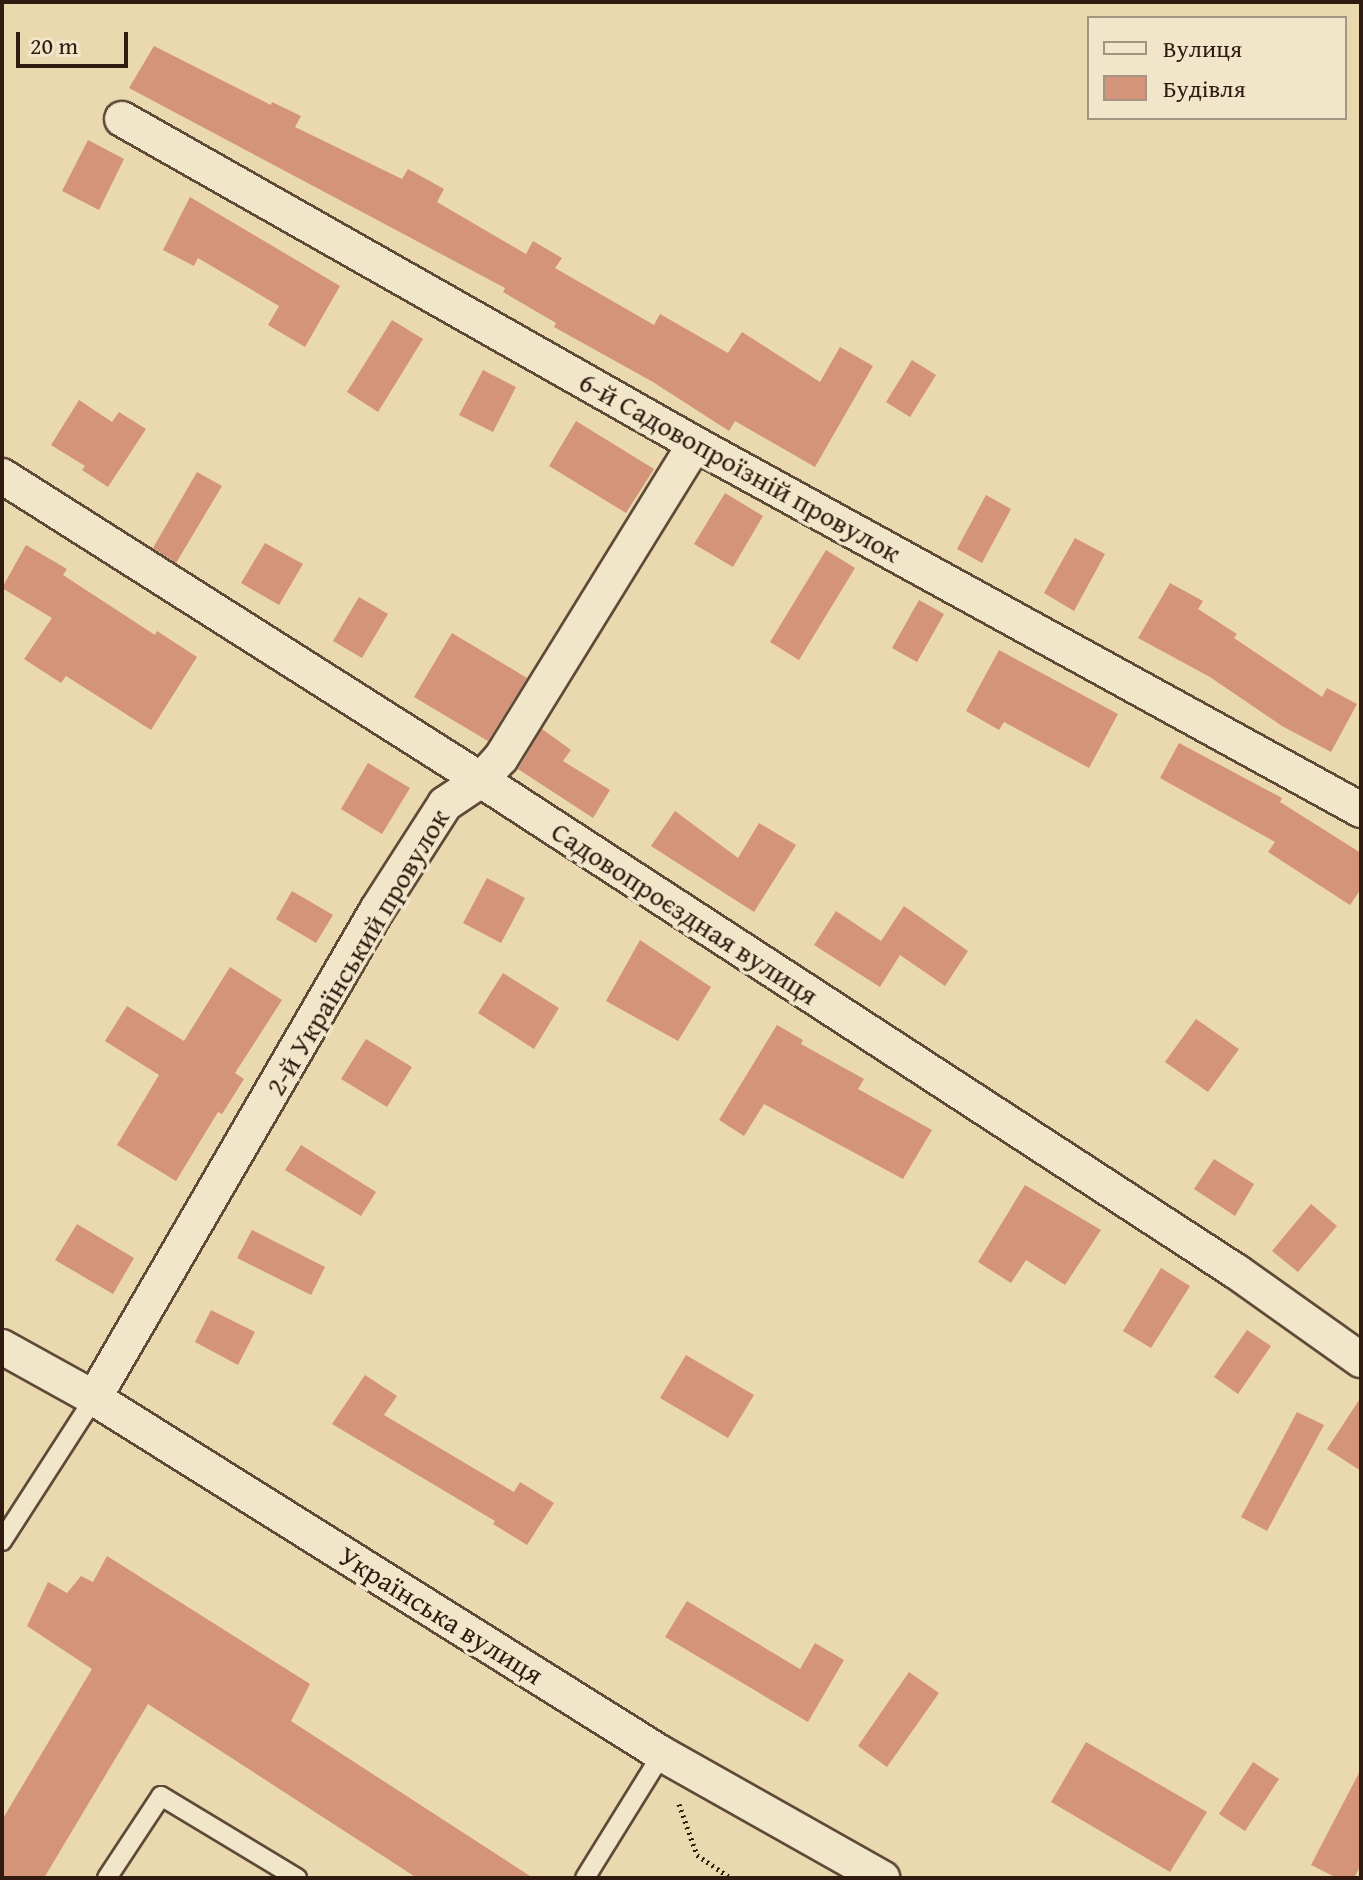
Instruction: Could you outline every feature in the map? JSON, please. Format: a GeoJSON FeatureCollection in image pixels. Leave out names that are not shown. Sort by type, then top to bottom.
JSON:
{"type":"FeatureCollection","features":[{"type":"Feature","properties":{"kind":"street","name":"6-й Садовопроїзній провулок"},"geometry":{"type":"LineString","coordinates":[[122,119],[695,444],[1361,810]]}},
{"type":"Feature","properties":{"kind":"street","name":"2-й Український провулок"},"geometry":{"type":"LineString","coordinates":[[94,1398],[377,910],[445,804],[481,780],[501,758],[695,444]]}},
{"type":"Feature","properties":{"kind":"street","name":"Садовопроєздная вулиця"},"geometry":{"type":"LineString","coordinates":[[2,476],[481,780],[1237,1272],[1361,1360]]}},
{"type":"Feature","properties":{"kind":"street","name":"Українська вулиця"},"geometry":{"type":"LineString","coordinates":[[2,1347],[94,1398],[662,1754],[882,1878]]}},
{"type":"Feature","properties":{"kind":"lane"},"geometry":{"type":"LineString","coordinates":[[2,1541],[94,1398]]}},
{"type":"Feature","properties":{"kind":"lane"},"geometry":{"type":"LineString","coordinates":[[585,1878],[662,1754]]}},
{"type":"Feature","properties":{"kind":"lane"},"geometry":{"type":"LineString","coordinates":[[107,1878],[161,1796],[297,1878]]}},
{"type":"Feature","properties":{"kind":"path"},"geometry":{"type":"LineString","coordinates":[[662,1754],[697,1855],[731,1878]]}},
{"type":"Feature","properties":{"kind":"building"},"geometry":{"type":"Polygon","coordinates":[[[154,46],[271,105],[272,102],[301,116],[295,127],[402,179],[408,169],[444,189],[437,202],[526,254],[533,241],[562,258],[555,268],[654,325],[660,314],[728,353],[742,332],[820,382],[840,347],[873,366],[815,467],[735,421],[729,431],[653,382],[554,327],[556,323],[503,292],[505,288],[129,88],[154,46]]]}},
{"type":"Feature","properties":{"kind":"building"},"geometry":{"type":"Polygon","coordinates":[[[88,140],[124,159],[99,210],[62,191],[88,140]]]}},
{"type":"Feature","properties":{"kind":"building"},"geometry":{"type":"Polygon","coordinates":[[[190,197],[340,286],[305,347],[268,325],[279,306],[198,258],[194,266],[163,250],[190,197]]]}},
{"type":"Feature","properties":{"kind":"building"},"geometry":{"type":"Polygon","coordinates":[[[392,320],[423,339],[378,412],[347,392],[392,320]]]}},
{"type":"Feature","properties":{"kind":"building"},"geometry":{"type":"Polygon","coordinates":[[[912,360],[936,375],[910,417],[886,402],[912,360]]]}},
{"type":"Feature","properties":{"kind":"building"},"geometry":{"type":"Polygon","coordinates":[[[483,370],[516,387],[493,432],[459,415],[483,370]]]}},
{"type":"Feature","properties":{"kind":"building"},"geometry":{"type":"Polygon","coordinates":[[[79,400],[112,422],[119,412],[146,429],[108,487],[82,470],[85,466],[51,445],[79,400]]]}},
{"type":"Feature","properties":{"kind":"building"},"geometry":{"type":"Polygon","coordinates":[[[576,421],[654,469],[626,513],[549,466],[576,421]]]}},
{"type":"Feature","properties":{"kind":"building"},"geometry":{"type":"Polygon","coordinates":[[[197,472],[222,486],[176,563],[153,548],[197,472]]]}},
{"type":"Feature","properties":{"kind":"building"},"geometry":{"type":"Polygon","coordinates":[[[725,493],[763,516],[733,567],[694,544],[725,493]]]}},
{"type":"Feature","properties":{"kind":"building"},"geometry":{"type":"Polygon","coordinates":[[[986,495],[1011,509],[982,563],[957,549],[986,495]]]}},
{"type":"Feature","properties":{"kind":"building"},"geometry":{"type":"Polygon","coordinates":[[[1075,538],[1105,554],[1074,611],[1044,593],[1075,538]]]}},
{"type":"Feature","properties":{"kind":"building"},"geometry":{"type":"Polygon","coordinates":[[[265,543],[303,564],[279,605],[241,583],[265,543]]]}},
{"type":"Feature","properties":{"kind":"building"},"geometry":{"type":"Polygon","coordinates":[[[26,545],[67,569],[63,575],[155,635],[157,631],[197,657],[151,730],[66,676],[61,683],[24,659],[52,618],[2,588],[26,545]]]}},
{"type":"Feature","properties":{"kind":"building"},"geometry":{"type":"Polygon","coordinates":[[[826,550],[855,568],[799,660],[770,642],[826,550]]]}},
{"type":"Feature","properties":{"kind":"building"},"geometry":{"type":"Polygon","coordinates":[[[1170,583],[1203,601],[1198,609],[1237,634],[1234,638],[1322,697],[1327,688],[1357,704],[1331,752],[1282,726],[1210,677],[1138,638],[1170,583]]]}},
{"type":"Feature","properties":{"kind":"building"},"geometry":{"type":"Polygon","coordinates":[[[359,597],[388,614],[362,658],[333,641],[359,597]]]}},
{"type":"Feature","properties":{"kind":"building"},"geometry":{"type":"Polygon","coordinates":[[[919,600],[944,614],[917,662],[892,648],[919,600]]]}},
{"type":"Feature","properties":{"kind":"building"},"geometry":{"type":"Polygon","coordinates":[[[452,633],[527,678],[488,741],[414,697],[452,633]]]}},
{"type":"Feature","properties":{"kind":"building"},"geometry":{"type":"Polygon","coordinates":[[[999,650],[1118,714],[1089,768],[1004,722],[999,730],[966,711],[999,650]]]}},
{"type":"Feature","properties":{"kind":"building"},"geometry":{"type":"Polygon","coordinates":[[[542,729],[571,750],[563,761],[610,790],[593,818],[518,769],[542,729]]]}},
{"type":"Feature","properties":{"kind":"building"},"geometry":{"type":"Polygon","coordinates":[[[1179,743],[1282,798],[1280,802],[1361,853],[1361,889],[1350,905],[1268,852],[1275,842],[1160,778],[1179,743]]]}},
{"type":"Feature","properties":{"kind":"building"},"geometry":{"type":"Polygon","coordinates":[[[368,763],[410,788],[382,834],[341,809],[368,763]]]}},
{"type":"Feature","properties":{"kind":"building"},"geometry":{"type":"Polygon","coordinates":[[[675,811],[738,858],[759,823],[796,845],[754,912],[651,846],[675,811]]]}},
{"type":"Feature","properties":{"kind":"building"},"geometry":{"type":"Polygon","coordinates":[[[487,878],[525,898],[501,943],[463,923],[487,878]]]}},
{"type":"Feature","properties":{"kind":"building"},"geometry":{"type":"Polygon","coordinates":[[[292,891],[333,915],[316,943],[276,919],[292,891]]]}},
{"type":"Feature","properties":{"kind":"building"},"geometry":{"type":"Polygon","coordinates":[[[904,906],[968,951],[945,986],[900,955],[880,987],[814,945],[836,911],[881,941],[904,906]]]}},
{"type":"Feature","properties":{"kind":"building"},"geometry":{"type":"Polygon","coordinates":[[[640,940],[711,987],[678,1041],[606,1001],[640,940]]]}},
{"type":"Feature","properties":{"kind":"building"},"geometry":{"type":"Polygon","coordinates":[[[230,967],[282,1000],[235,1073],[244,1079],[222,1114],[218,1112],[176,1181],[117,1145],[159,1075],[105,1041],[127,1006],[184,1041],[230,967]]]}},
{"type":"Feature","properties":{"kind":"building"},"geometry":{"type":"Polygon","coordinates":[[[503,973],[559,1008],[534,1049],[478,1013],[503,973]]]}},
{"type":"Feature","properties":{"kind":"building"},"geometry":{"type":"Polygon","coordinates":[[[1196,1019],[1239,1049],[1208,1092],[1165,1062],[1196,1019]]]}},
{"type":"Feature","properties":{"kind":"building"},"geometry":{"type":"Polygon","coordinates":[[[777,1025],[803,1040],[801,1044],[864,1079],[858,1089],[932,1130],[903,1179],[764,1104],[744,1136],[719,1120],[777,1025]]]}},
{"type":"Feature","properties":{"kind":"building"},"geometry":{"type":"Polygon","coordinates":[[[366,1039],[412,1067],[387,1107],[341,1079],[366,1039]]]}},
{"type":"Feature","properties":{"kind":"building"},"geometry":{"type":"Polygon","coordinates":[[[301,1145],[376,1192],[361,1216],[285,1170],[301,1145]]]}},
{"type":"Feature","properties":{"kind":"building"},"geometry":{"type":"Polygon","coordinates":[[[1214,1159],[1254,1184],[1235,1216],[1194,1189],[1214,1159]]]}},
{"type":"Feature","properties":{"kind":"building"},"geometry":{"type":"Polygon","coordinates":[[[1025,1185],[1101,1230],[1065,1285],[1026,1260],[1011,1283],[978,1262],[1025,1185]]]}},
{"type":"Feature","properties":{"kind":"building"},"geometry":{"type":"Polygon","coordinates":[[[1311,1204],[1337,1226],[1298,1272],[1272,1251],[1311,1204]]]}},
{"type":"Feature","properties":{"kind":"building"},"geometry":{"type":"Polygon","coordinates":[[[77,1224],[134,1258],[113,1294],[55,1260],[77,1224]]]}},
{"type":"Feature","properties":{"kind":"building"},"geometry":{"type":"Polygon","coordinates":[[[252,1230],[325,1267],[311,1295],[237,1258],[252,1230]]]}},
{"type":"Feature","properties":{"kind":"building"},"geometry":{"type":"Polygon","coordinates":[[[1161,1268],[1190,1286],[1151,1348],[1123,1331],[1161,1268]]]}},
{"type":"Feature","properties":{"kind":"building"},"geometry":{"type":"Polygon","coordinates":[[[211,1310],[255,1332],[238,1365],[195,1342],[211,1310]]]}},
{"type":"Feature","properties":{"kind":"building"},"geometry":{"type":"Polygon","coordinates":[[[1247,1330],[1271,1346],[1238,1394],[1214,1377],[1247,1330]]]}},
{"type":"Feature","properties":{"kind":"building"},"geometry":{"type":"Polygon","coordinates":[[[686,1355],[754,1395],[728,1438],[660,1398],[686,1355]]]}},
{"type":"Feature","properties":{"kind":"building"},"geometry":{"type":"Polygon","coordinates":[[[365,1375],[397,1396],[384,1415],[514,1492],[520,1482],[554,1503],[527,1545],[493,1524],[495,1521],[332,1424],[365,1375]]]}},
{"type":"Feature","properties":{"kind":"building"},"geometry":{"type":"Polygon","coordinates":[[[1361,1397],[1361,1471],[1327,1449],[1361,1397]]]}},
{"type":"Feature","properties":{"kind":"building"},"geometry":{"type":"Polygon","coordinates":[[[1297,1412],[1324,1425],[1267,1531],[1241,1517],[1297,1412]]]}},
{"type":"Feature","properties":{"kind":"building"},"geometry":{"type":"Polygon","coordinates":[[[107,1556],[310,1684],[291,1721],[533,1878],[417,1878],[148,1704],[44,1878],[2,1878],[2,1820],[92,1669],[27,1626],[48,1582],[67,1593],[81,1576],[93,1582],[107,1556]]]}},
{"type":"Feature","properties":{"kind":"building"},"geometry":{"type":"Polygon","coordinates":[[[687,1601],[800,1669],[815,1643],[844,1660],[808,1722],[665,1637],[687,1601]]]}},
{"type":"Feature","properties":{"kind":"building"},"geometry":{"type":"Polygon","coordinates":[[[909,1672],[939,1693],[887,1767],[858,1746],[909,1672]]]}},
{"type":"Feature","properties":{"kind":"building"},"geometry":{"type":"Polygon","coordinates":[[[1086,1742],[1207,1812],[1170,1872],[1051,1802],[1086,1742]]]}},
{"type":"Feature","properties":{"kind":"building"},"geometry":{"type":"Polygon","coordinates":[[[1253,1762],[1279,1779],[1245,1831],[1219,1814],[1253,1762]]]}},
{"type":"Feature","properties":{"kind":"building"},"geometry":{"type":"Polygon","coordinates":[[[1361,1769],[1361,1865],[1354,1878],[1337,1878],[1311,1865],[1361,1769]]]}}]}
